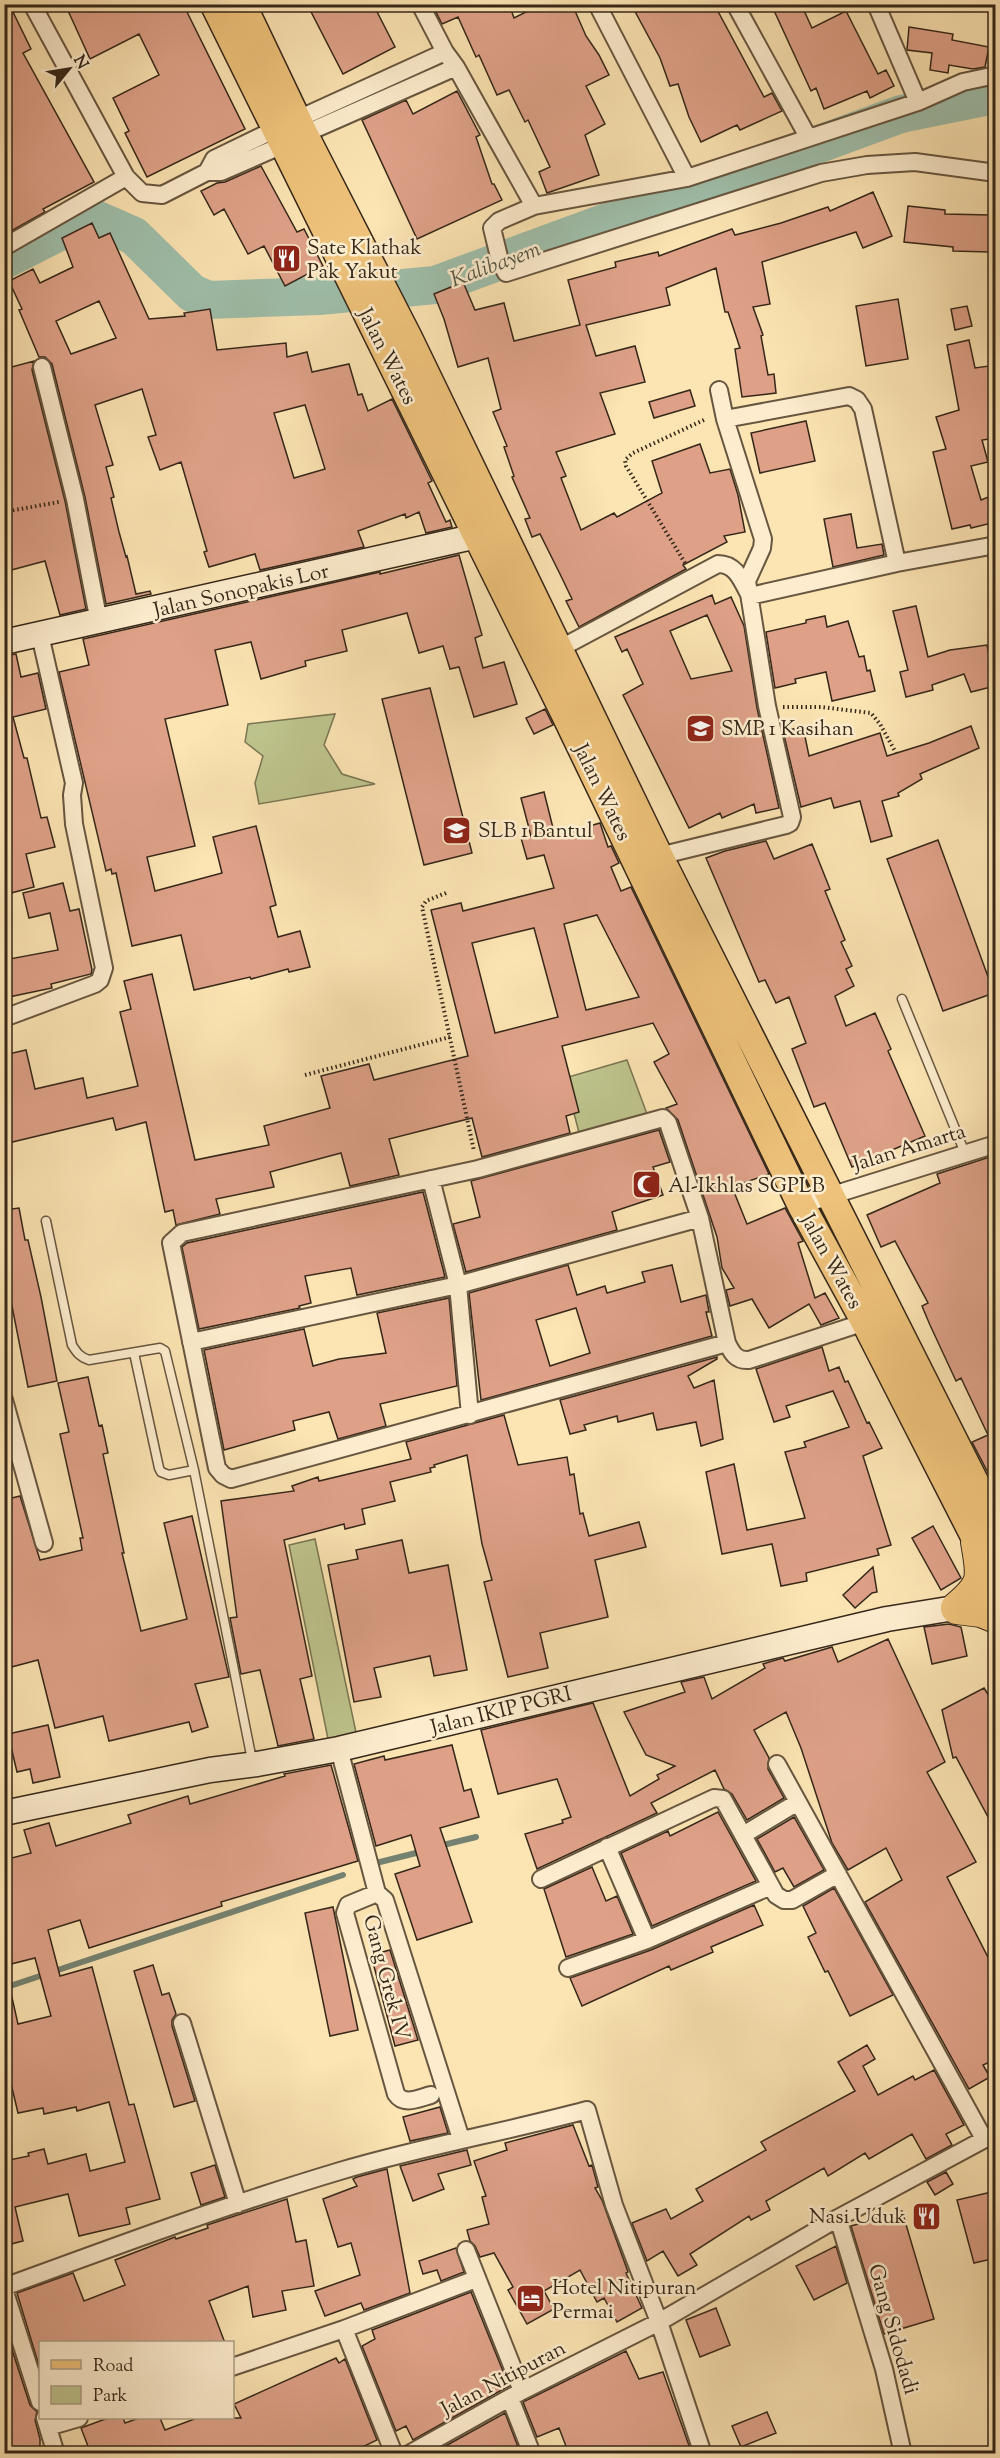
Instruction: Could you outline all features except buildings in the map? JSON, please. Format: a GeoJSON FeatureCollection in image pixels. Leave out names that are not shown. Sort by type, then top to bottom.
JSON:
{"type":"FeatureCollection","features":[{"type":"Feature","properties":{"kind":"highway"},"geometry":{"type":"LineString","coordinates":[[957,1608],[975,1593],[980,1581],[986,1533]]}},
{"type":"Feature","properties":{"kind":"highway"},"geometry":{"type":"LineString","coordinates":[[957,1608],[981,1611],[996,1617]]}},
{"type":"Feature","properties":{"kind":"main road","name":"Jalan Wates"},"geometry":{"type":"LineString","coordinates":[[214,4],[291,131],[353,255],[408,337],[659,856],[829,1195],[986,1533],[996,1578]]}},
{"type":"Feature","properties":{"kind":"main road","name":"Jalan Wates"},"geometry":{"type":"LineString","coordinates":[[242,4],[291,131]]}},
{"type":"Feature","properties":{"kind":"main road","name":"Jalan Wates"},"geometry":{"type":"LineString","coordinates":[[353,255],[380,342],[703,997],[801,1205],[986,1533]]}},
{"type":"Feature","properties":{"kind":"main road","name":"Jalan Sonopakis Lor"},"geometry":{"type":"LineString","coordinates":[[4,642],[477,536]]}},
{"type":"Feature","properties":{"kind":"main road","name":"Jalan IKIP PGRI"},"geometry":{"type":"LineString","coordinates":[[4,1812],[210,1770],[339,1749],[887,1619],[996,1601]]}},
{"type":"Feature","properties":{"kind":"street"},"geometry":{"type":"LineString","coordinates":[[32,4],[126,177],[142,193],[152,196],[162,195],[207,172],[221,172],[291,131],[445,52]]}},
{"type":"Feature","properties":{"kind":"street"},"geometry":{"type":"LineString","coordinates":[[420,4],[445,52],[456,67],[534,206]]}},
{"type":"Feature","properties":{"kind":"street"},"geometry":{"type":"LineString","coordinates":[[597,4],[687,178]]}},
{"type":"Feature","properties":{"kind":"street"},"geometry":{"type":"LineString","coordinates":[[735,4],[808,137]]}},
{"type":"Feature","properties":{"kind":"street"},"geometry":{"type":"LineString","coordinates":[[876,4],[918,102]]}},
{"type":"Feature","properties":{"kind":"street"},"geometry":{"type":"LineString","coordinates":[[291,131],[456,67]]}},
{"type":"Feature","properties":{"kind":"street"},"geometry":{"type":"LineString","coordinates":[[996,75],[963,82],[918,102],[687,178],[534,206],[499,221],[494,226],[500,262],[506,273],[821,173],[867,165],[915,162],[996,173]]}},
{"type":"Feature","properties":{"kind":"street"},"geometry":{"type":"LineString","coordinates":[[4,247],[126,177]]}},
{"type":"Feature","properties":{"kind":"street"},"geometry":{"type":"LineString","coordinates":[[42,367],[75,499],[99,622]]}},
{"type":"Feature","properties":{"kind":"street"},"geometry":{"type":"LineString","coordinates":[[659,856],[790,823],[792,817],[767,706],[747,581],[762,548],[763,539],[724,415],[719,390]]}},
{"type":"Feature","properties":{"kind":"street"},"geometry":{"type":"LineString","coordinates":[[724,415],[849,396],[857,400],[862,409],[897,563]]}},
{"type":"Feature","properties":{"kind":"street"},"geometry":{"type":"LineString","coordinates":[[750,596],[897,563],[996,545]]}},
{"type":"Feature","properties":{"kind":"street"},"geometry":{"type":"LineString","coordinates":[[559,649],[718,564],[727,564],[737,572],[750,596]]}},
{"type":"Feature","properties":{"kind":"street"},"geometry":{"type":"LineString","coordinates":[[4,1018],[95,984],[103,974],[104,958],[74,824],[72,795],[74,783],[40,635]]}},
{"type":"Feature","properties":{"kind":"street"},"geometry":{"type":"LineString","coordinates":[[727,1343],[231,1479],[223,1475],[218,1468],[171,1243],[177,1236],[478,1169],[663,1118],[668,1123],[700,1218],[727,1343],[739,1359],[749,1360],[865,1322]]}},
{"type":"Feature","properties":{"kind":"street","name":"Jalan Amarta"},"geometry":{"type":"LineString","coordinates":[[801,1205],[996,1144]]}},
{"type":"Feature","properties":{"kind":"street"},"geometry":{"type":"LineString","coordinates":[[431,1179],[458,1285],[470,1415]]}},
{"type":"Feature","properties":{"kind":"street"},"geometry":{"type":"LineString","coordinates":[[191,1342],[458,1285],[700,1218]]}},
{"type":"Feature","properties":{"kind":"street"},"geometry":{"type":"LineString","coordinates":[[4,1400],[44,1542]]}},
{"type":"Feature","properties":{"kind":"street","name":"Gang Grek IV"},"geometry":{"type":"LineString","coordinates":[[339,1749],[377,1893],[348,1905],[345,1913],[396,2094],[398,2098],[406,2101],[431,2095]]}},
{"type":"Feature","properties":{"kind":"street"},"geometry":{"type":"LineString","coordinates":[[777,1764],[990,2136]]}},
{"type":"Feature","properties":{"kind":"street"},"geometry":{"type":"LineString","coordinates":[[541,1879],[714,1798],[723,1799],[776,1895],[784,1900],[792,1900],[838,1874]]}},
{"type":"Feature","properties":{"kind":"street"},"geometry":{"type":"LineString","coordinates":[[743,1835],[798,1803]]}},
{"type":"Feature","properties":{"kind":"street"},"geometry":{"type":"LineString","coordinates":[[607,1847],[647,1940]]}},
{"type":"Feature","properties":{"kind":"street"},"geometry":{"type":"LineString","coordinates":[[568,1968],[647,1940],[771,1886]]}},
{"type":"Feature","properties":{"kind":"street"},"geometry":{"type":"LineString","coordinates":[[377,1893],[386,1900],[461,2139]]}},
{"type":"Feature","properties":{"kind":"street"},"geometry":{"type":"LineString","coordinates":[[182,2023],[238,2204]]}},
{"type":"Feature","properties":{"kind":"street"},"geometry":{"type":"LineString","coordinates":[[39,2399],[4,2288],[238,2204],[341,2171],[461,2139],[587,2110],[614,2205],[659,2322],[703,2454]]}},
{"type":"Feature","properties":{"kind":"street","name":"Jalan Nitipuran"},"geometry":{"type":"LineString","coordinates":[[409,2454],[516,2395],[659,2322],[838,2218],[990,2136]]}},
{"type":"Feature","properties":{"kind":"street","name":"Gang Sidodadi"},"geometry":{"type":"LineString","coordinates":[[838,2218],[884,2369],[903,2454]]}},
{"type":"Feature","properties":{"kind":"street"},"geometry":{"type":"LineString","coordinates":[[466,2250],[516,2395],[532,2454]]}},
{"type":"Feature","properties":{"kind":"street"},"geometry":{"type":"LineString","coordinates":[[234,2366],[344,2329],[476,2279]]}},
{"type":"Feature","properties":{"kind":"street"},"geometry":{"type":"LineString","coordinates":[[344,2329],[394,2454]]}},
{"type":"Feature","properties":{"kind":"street"},"geometry":{"type":"LineString","coordinates":[[56,2454],[47,2422],[71,2419]]}},
{"type":"Feature","properties":{"kind":"lane"},"geometry":{"type":"LineString","coordinates":[[902,999],[965,1153]]}},
{"type":"Feature","properties":{"kind":"lane"},"geometry":{"type":"LineString","coordinates":[[46,1221],[72,1345],[82,1358],[90,1360],[160,1348],[167,1353],[194,1470],[251,1755],[257,1764]]}},
{"type":"Feature","properties":{"kind":"lane"},"geometry":{"type":"LineString","coordinates":[[134,1353],[159,1468],[165,1474],[194,1470]]}},
{"type":"Feature","properties":{"kind":"path"},"geometry":{"type":"LineString","coordinates":[[694,576],[626,466],[625,460],[633,453],[724,415]]}},
{"type":"Feature","properties":{"kind":"path"},"geometry":{"type":"LineString","coordinates":[[4,512],[75,499]]}},
{"type":"Feature","properties":{"kind":"path"},"geometry":{"type":"LineString","coordinates":[[767,706],[821,707],[871,713],[880,724],[896,753]]}},
{"type":"Feature","properties":{"kind":"path"},"geometry":{"type":"LineString","coordinates":[[446,893],[426,901],[423,907],[478,1169]]}},
{"type":"Feature","properties":{"kind":"path"},"geometry":{"type":"LineString","coordinates":[[304,1075],[450,1037]]}},
{"type":"Feature","properties":{"kind":"green space"},"geometry":{"type":"Polygon","coordinates":[[[335,714],[324,745],[342,774],[375,784],[259,804],[255,783],[263,756],[245,742],[248,724],[335,714]]]}},
{"type":"Feature","properties":{"kind":"green space"},"geometry":{"type":"Polygon","coordinates":[[[627,1060],[657,1141],[586,1160],[565,1078],[627,1060]]]}},
{"type":"Feature","properties":{"kind":"green space"},"geometry":{"type":"Polygon","coordinates":[[[315,1539],[357,1737],[329,1744],[289,1545],[315,1539]]]}},
{"type":"Feature","properties":{"kind":"waterway","name":"Kalibayem"},"geometry":{"type":"LineString","coordinates":[[4,260],[63,230],[93,218],[134,236],[192,293],[208,300],[319,296],[435,285],[901,114],[990,96],[996,89]]}},
{"type":"Feature","properties":{"kind":"waterway"},"geometry":{"type":"LineString","coordinates":[[439,1846],[476,1837]]}},
{"type":"Feature","properties":{"kind":"waterway"},"geometry":{"type":"LineString","coordinates":[[376,1863],[424,1851]]}},
{"type":"Feature","properties":{"kind":"waterway"},"geometry":{"type":"LineString","coordinates":[[4,1988],[343,1875]]}},
{"type":"Feature","properties":{"kind":"place","name":"Sate Klathak Pak Yakut"},"geometry":{"type":"Point","coordinates":[286,259]}},
{"type":"Feature","properties":{"kind":"place","name":"SMP 1 Kasihan"},"geometry":{"type":"Point","coordinates":[700,728]}},
{"type":"Feature","properties":{"kind":"place","name":"SLB 1 Bantul"},"geometry":{"type":"Point","coordinates":[457,830]}},
{"type":"Feature","properties":{"kind":"place","name":"Al-Ikhlas SGPLB"},"geometry":{"type":"Point","coordinates":[647,1185]}},
{"type":"Feature","properties":{"kind":"place","name":"Nasi Uduk"},"geometry":{"type":"Point","coordinates":[927,2216]}},
{"type":"Feature","properties":{"kind":"place","name":"Hotel Nitipuran Permai"},"geometry":{"type":"Point","coordinates":[531,2299]}}]}
